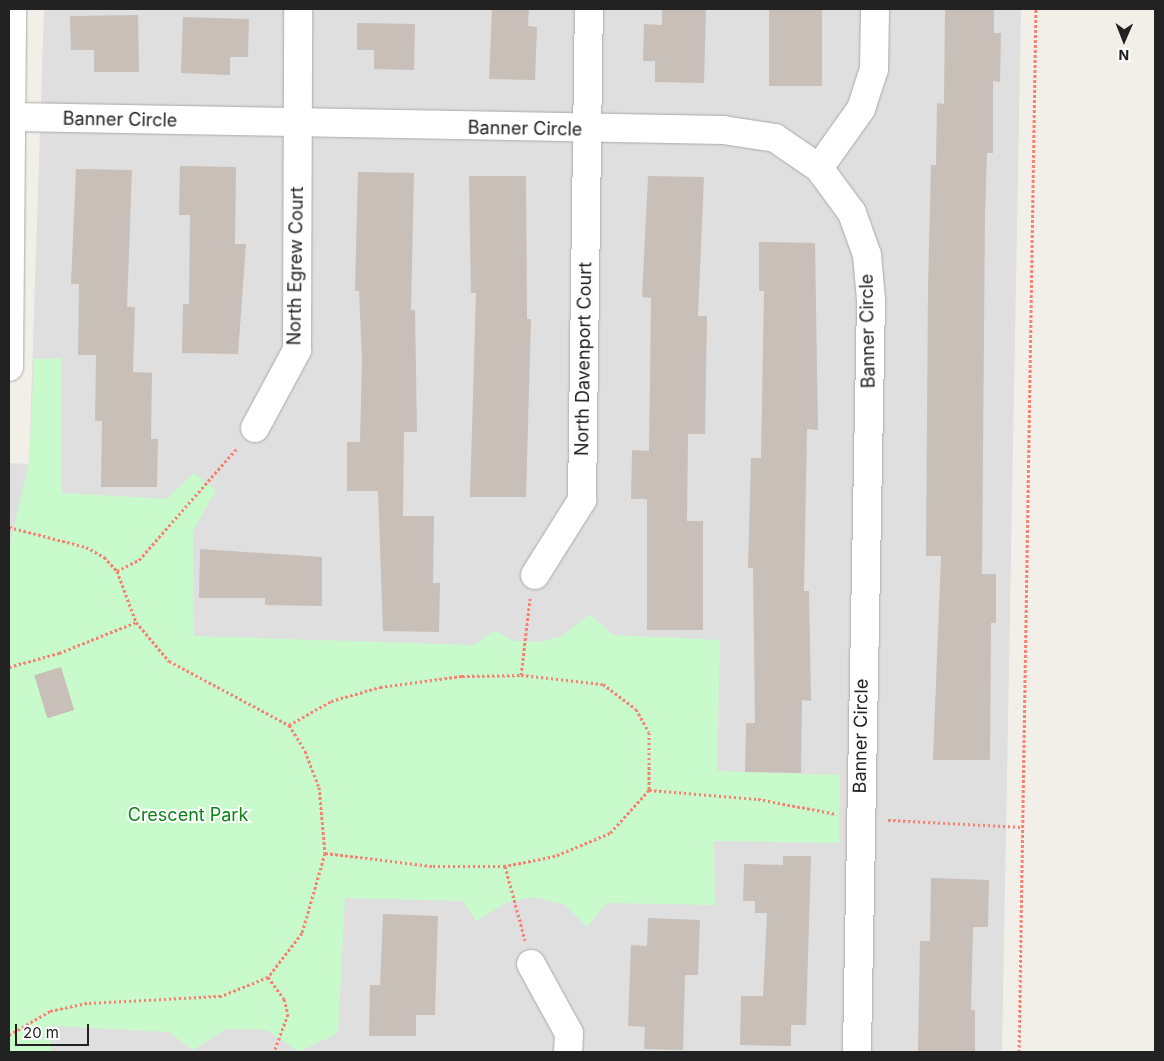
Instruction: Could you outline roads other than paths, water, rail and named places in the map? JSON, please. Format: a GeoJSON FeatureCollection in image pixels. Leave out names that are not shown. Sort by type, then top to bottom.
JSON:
{"type":"FeatureCollection","features":[{"type":"Feature","properties":{"kind":"street"},"geometry":{"type":"LineString","coordinates":[[9,367],[14,117],[12,9]]}},
{"type":"Feature","properties":{"kind":"street","name":"North Egrew Court"},"geometry":{"type":"LineString","coordinates":[[255,428],[297,350],[298,9]]}},
{"type":"Feature","properties":{"kind":"street","name":"North Davenport Court"},"geometry":{"type":"LineString","coordinates":[[535,575],[582,500],[589,9]]}},
{"type":"Feature","properties":{"kind":"street"},"geometry":{"type":"LineString","coordinates":[[819,168],[861,109],[874,69],[875,9]]}},
{"type":"Feature","properties":{"kind":"street","name":"Banner Circle"},"geometry":{"type":"LineString","coordinates":[[14,117],[586,130],[723,130],[775,138],[819,168],[852,213],[867,255],[871,300],[857,1052]]}},
{"type":"Feature","properties":{"kind":"street"},"geometry":{"type":"LineString","coordinates":[[531,964],[568,1033],[568,1052]]}},
{"type":"Feature","properties":{"kind":"park label","name":"Crescent Park"},"geometry":{"type":"Point","coordinates":[188,815]}}]}
